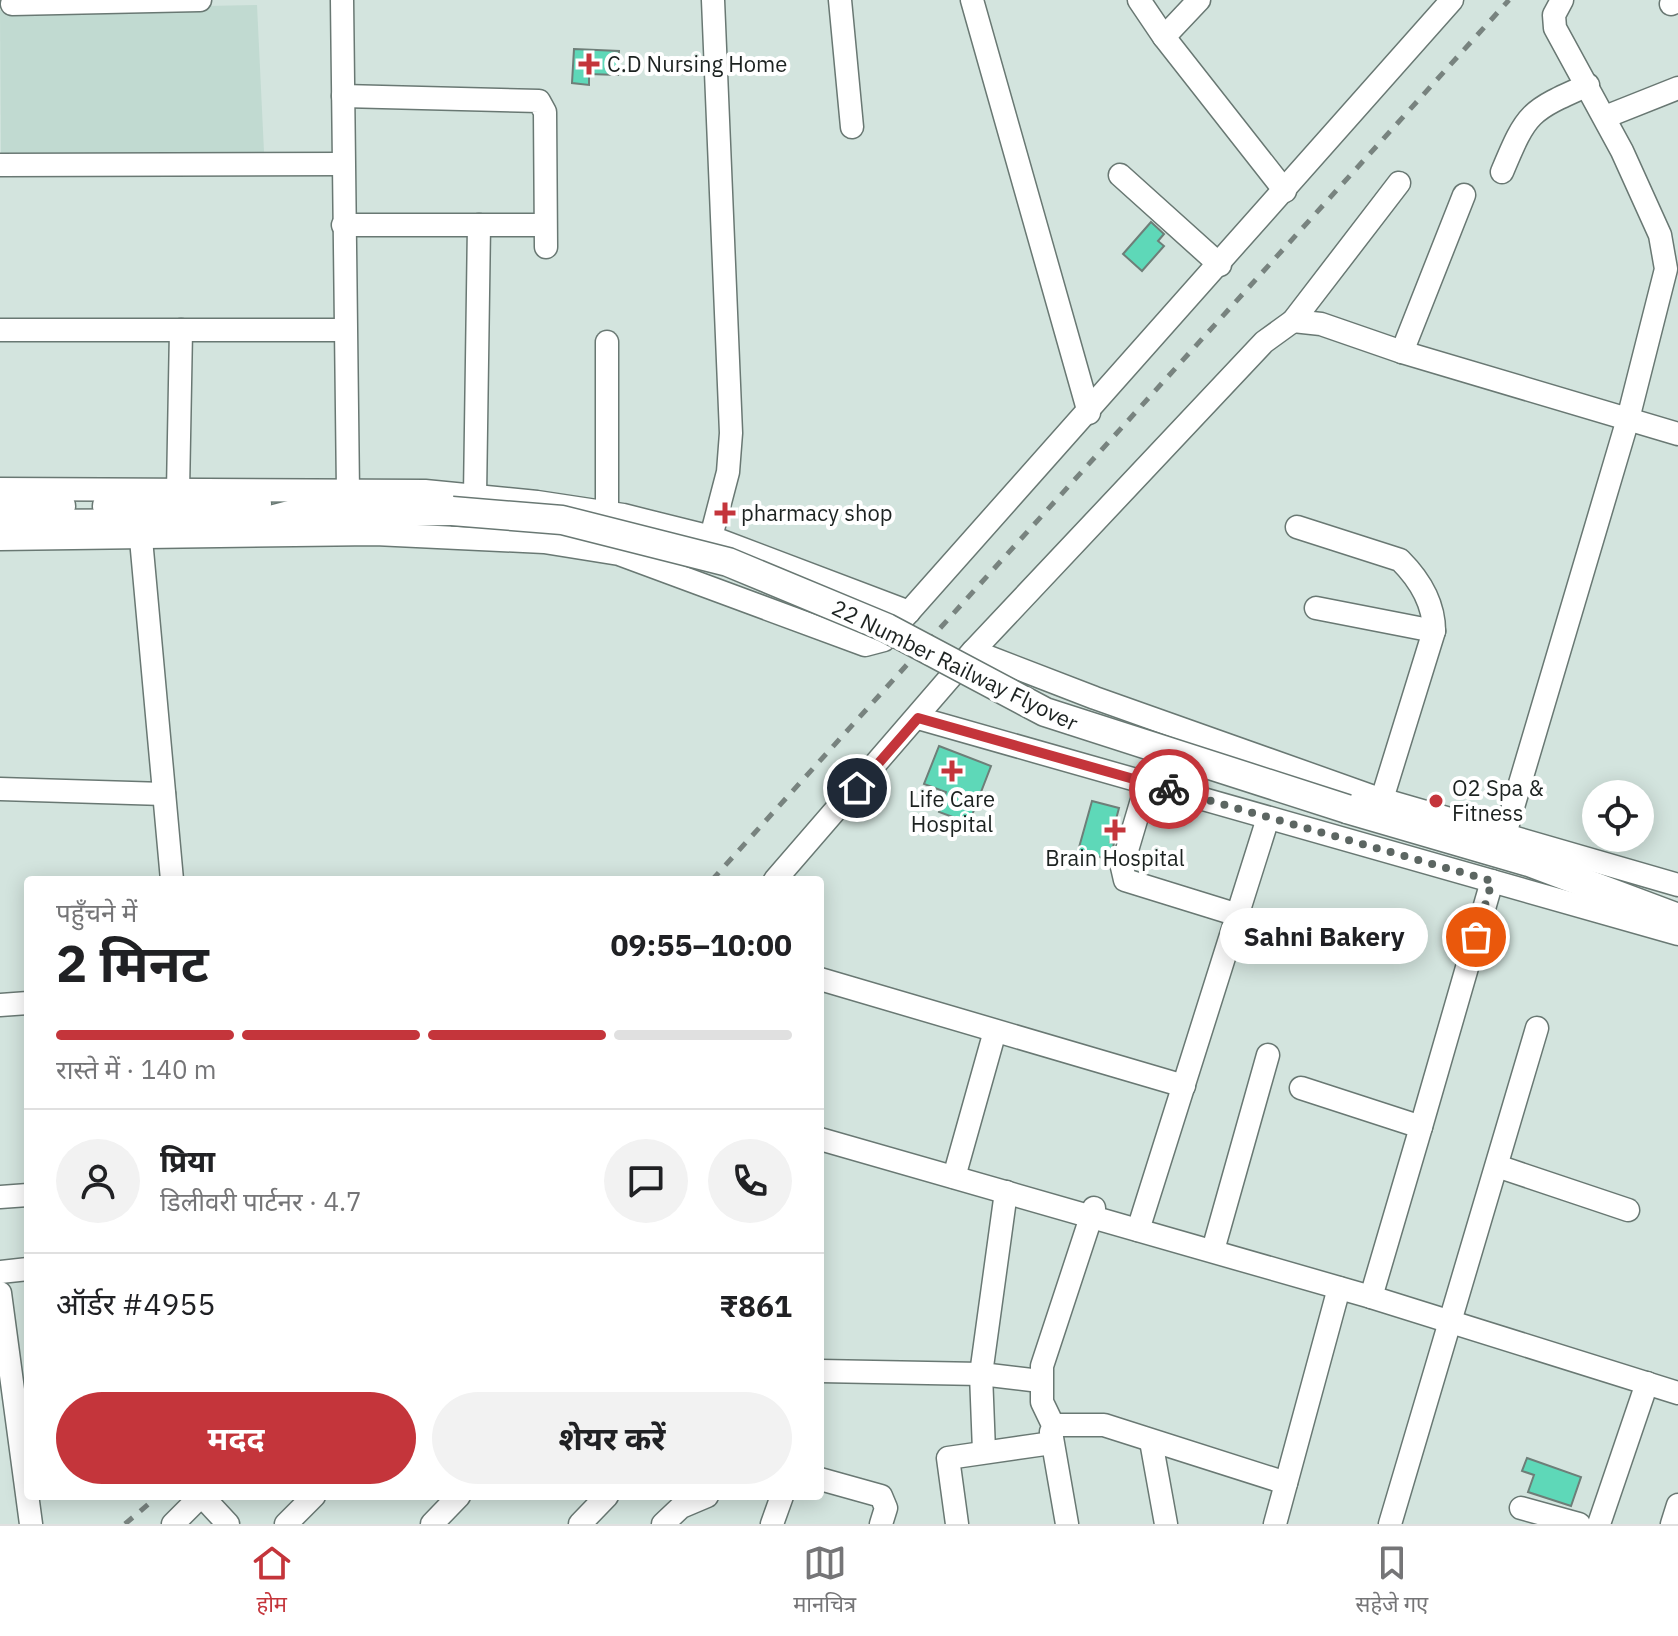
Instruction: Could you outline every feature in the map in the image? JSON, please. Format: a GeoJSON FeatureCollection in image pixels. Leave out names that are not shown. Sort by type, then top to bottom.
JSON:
{"type":"FeatureCollection","features":[{"type":"Feature","properties":{"kind":"main road","name":"22 Number Railway Flyover"},"geometry":{"type":"LineString","coordinates":[[0,504],[265,504],[297,513]]}},
{"type":"Feature","properties":{"kind":"main road","name":"22 Number Railway Flyover"},"geometry":{"type":"LineString","coordinates":[[0,524],[259,523],[297,513],[464,504],[562,520],[728,562],[887,628],[1045,712],[1604,887],[1637,904],[1678,918]]}},
{"type":"Feature","properties":{"kind":"main road","name":"22 Number Railway Flyover"},"geometry":{"type":"LineString","coordinates":[[1604,887],[1644,890],[1678,900]]}},
{"type":"Feature","properties":{"kind":"street"},"geometry":{"type":"LineString","coordinates":[[12,4],[200,0]]}},
{"type":"Feature","properties":{"kind":"street"},"geometry":{"type":"LineString","coordinates":[[342,0],[348,492]]}},
{"type":"Feature","properties":{"kind":"street"},"geometry":{"type":"LineString","coordinates":[[711,537],[728,472],[731,433],[713,0]]}},
{"type":"Feature","properties":{"kind":"street"},"geometry":{"type":"LineString","coordinates":[[840,0],[852,127]]}},
{"type":"Feature","properties":{"kind":"street"},"geometry":{"type":"LineString","coordinates":[[972,0],[1089,413]]}},
{"type":"Feature","properties":{"kind":"street"},"geometry":{"type":"LineString","coordinates":[[1139,0],[1164,37],[1285,191]]}},
{"type":"Feature","properties":{"kind":"street"},"geometry":{"type":"LineString","coordinates":[[1164,37],[1199,0]]}},
{"type":"Feature","properties":{"kind":"street"},"geometry":{"type":"LineString","coordinates":[[0,539],[375,534],[544,542],[619,554],[865,645],[884,640],[1089,413],[1452,0]]}},
{"type":"Feature","properties":{"kind":"street"},"geometry":{"type":"LineString","coordinates":[[1505,834],[1672,261],[1605,117],[1555,28],[1554,15],[1562,0]]}},
{"type":"Feature","properties":{"kind":"street"},"geometry":{"type":"LineString","coordinates":[[1502,172],[1530,115],[1540,106],[1588,85]]}},
{"type":"Feature","properties":{"kind":"street"},"geometry":{"type":"LineString","coordinates":[[1605,117],[1678,88]]}},
{"type":"Feature","properties":{"kind":"street"},"geometry":{"type":"LineString","coordinates":[[343,96],[539,101],[545,112],[546,236],[479,225],[343,225]]}},
{"type":"Feature","properties":{"kind":"street"},"geometry":{"type":"LineString","coordinates":[[0,165],[343,164]]}},
{"type":"Feature","properties":{"kind":"street"},"geometry":{"type":"LineString","coordinates":[[1120,175],[1220,265]]}},
{"type":"Feature","properties":{"kind":"street"},"geometry":{"type":"LineString","coordinates":[[779,876],[973,651],[1264,342],[1293,321],[1399,183]]}},
{"type":"Feature","properties":{"kind":"street"},"geometry":{"type":"LineString","coordinates":[[1402,352],[1464,195]]}},
{"type":"Feature","properties":{"kind":"street"},"geometry":{"type":"LineString","coordinates":[[464,504],[479,225]]}},
{"type":"Feature","properties":{"kind":"street"},"geometry":{"type":"LineString","coordinates":[[1293,321],[1321,324],[1402,352],[1678,434]]}},
{"type":"Feature","properties":{"kind":"street"},"geometry":{"type":"LineString","coordinates":[[0,330],[344,330]]}},
{"type":"Feature","properties":{"kind":"street"},"geometry":{"type":"LineString","coordinates":[[178,491],[181,330]]}},
{"type":"Feature","properties":{"kind":"street"},"geometry":{"type":"LineString","coordinates":[[607,342],[607,513]]}},
{"type":"Feature","properties":{"kind":"street"},"geometry":{"type":"LineString","coordinates":[[0,489],[425,491],[464,504],[607,513],[711,537],[909,612]]}},
{"type":"Feature","properties":{"kind":"street"},"geometry":{"type":"LineString","coordinates":[[1297,527],[1400,560],[1427,596],[1434,613],[1434,631],[1382,799]]}},
{"type":"Feature","properties":{"kind":"street"},"geometry":{"type":"LineString","coordinates":[[141,539],[172,876]]}},
{"type":"Feature","properties":{"kind":"street"},"geometry":{"type":"LineString","coordinates":[[1316,608],[1434,631]]}},
{"type":"Feature","properties":{"kind":"street"},"geometry":{"type":"LineString","coordinates":[[973,651],[1095,698],[1382,799],[1678,885]]}},
{"type":"Feature","properties":{"kind":"street"},"geometry":{"type":"LineString","coordinates":[[918,718],[1678,934]]}},
{"type":"Feature","properties":{"kind":"street"},"geometry":{"type":"LineString","coordinates":[[1147,783],[1122,867],[1125,880],[1238,915]]}},
{"type":"Feature","properties":{"kind":"street"},"geometry":{"type":"LineString","coordinates":[[0,789],[164,794]]}},
{"type":"Feature","properties":{"kind":"street"},"geometry":{"type":"LineString","coordinates":[[1140,1226],[1268,818]]}},
{"type":"Feature","properties":{"kind":"street"},"geometry":{"type":"LineString","coordinates":[[1372,1292],[1492,881]]}},
{"type":"Feature","properties":{"kind":"street"},"geometry":{"type":"LineString","coordinates":[[824,980],[1184,1086]]}},
{"type":"Feature","properties":{"kind":"street"},"geometry":{"type":"LineString","coordinates":[[0,1005],[24,1003]]}},
{"type":"Feature","properties":{"kind":"street"},"geometry":{"type":"LineString","coordinates":[[1390,1524],[1454,1318],[1537,1028]]}},
{"type":"Feature","properties":{"kind":"street"},"geometry":{"type":"LineString","coordinates":[[956,1172],[995,1031]]}},
{"type":"Feature","properties":{"kind":"street"},"geometry":{"type":"LineString","coordinates":[[1215,1243],[1268,1055]]}},
{"type":"Feature","properties":{"kind":"street"},"geometry":{"type":"LineString","coordinates":[[1301,1088],[1421,1127]]}},
{"type":"Feature","properties":{"kind":"street"},"geometry":{"type":"LineString","coordinates":[[824,1129],[1339,1288],[1372,1292]]}},
{"type":"Feature","properties":{"kind":"street"},"geometry":{"type":"LineString","coordinates":[[824,1140],[956,1172],[1006,1192],[1093,1212]]}},
{"type":"Feature","properties":{"kind":"street"},"geometry":{"type":"LineString","coordinates":[[1497,1166],[1628,1210]]}},
{"type":"Feature","properties":{"kind":"street"},"geometry":{"type":"LineString","coordinates":[[984,1451],[981,1374],[1006,1192]]}},
{"type":"Feature","properties":{"kind":"street"},"geometry":{"type":"LineString","coordinates":[[0,1197],[24,1195]]}},
{"type":"Feature","properties":{"kind":"street"},"geometry":{"type":"LineString","coordinates":[[1067,1524],[1053,1435],[1042,1402],[1040,1381],[1093,1212]]}},
{"type":"Feature","properties":{"kind":"street"},"geometry":{"type":"LineString","coordinates":[[1140,1226],[1215,1243],[1678,1393]]}},
{"type":"Feature","properties":{"kind":"street"},"geometry":{"type":"LineString","coordinates":[[0,1272],[24,1269]]}},
{"type":"Feature","properties":{"kind":"street"},"geometry":{"type":"LineString","coordinates":[[1275,1524],[1339,1288]]}},
{"type":"Feature","properties":{"kind":"street"},"geometry":{"type":"LineString","coordinates":[[0,1293],[24,1470]]}},
{"type":"Feature","properties":{"kind":"street"},"geometry":{"type":"LineString","coordinates":[[1454,1318],[1678,1380]]}},
{"type":"Feature","properties":{"kind":"street"},"geometry":{"type":"LineString","coordinates":[[824,1371],[981,1374],[1040,1381]]}},
{"type":"Feature","properties":{"kind":"street"},"geometry":{"type":"LineString","coordinates":[[1599,1524],[1647,1383]]}},
{"type":"Feature","properties":{"kind":"street"},"geometry":{"type":"LineString","coordinates":[[957,1524],[948,1458],[1053,1435],[1091,1422],[1286,1483]]}},
{"type":"Feature","properties":{"kind":"street"},"geometry":{"type":"LineString","coordinates":[[1151,1441],[1166,1524]]}},
{"type":"Feature","properties":{"kind":"street"},"geometry":{"type":"LineString","coordinates":[[824,1480],[881,1496],[886,1508],[881,1524]]}},
{"type":"Feature","properties":{"kind":"street"},"geometry":{"type":"LineString","coordinates":[[28,1500],[31,1524]]}},
{"type":"Feature","properties":{"kind":"street"},"geometry":{"type":"LineString","coordinates":[[173,1524],[198,1500]]}},
{"type":"Feature","properties":{"kind":"street"},"geometry":{"type":"LineString","coordinates":[[206,1500],[228,1524]]}},
{"type":"Feature","properties":{"kind":"street"},"geometry":{"type":"LineString","coordinates":[[286,1524],[310,1500]]}},
{"type":"Feature","properties":{"kind":"street"},"geometry":{"type":"LineString","coordinates":[[432,1524],[455,1500]]}},
{"type":"Feature","properties":{"kind":"street"},"geometry":{"type":"LineString","coordinates":[[580,1524],[603,1500]]}},
{"type":"Feature","properties":{"kind":"street"},"geometry":{"type":"LineString","coordinates":[[663,1524],[681,1507],[698,1500]]}},
{"type":"Feature","properties":{"kind":"street"},"geometry":{"type":"LineString","coordinates":[[772,1524],[781,1500]]}},
{"type":"Feature","properties":{"kind":"street"},"geometry":{"type":"LineString","coordinates":[[1672,1524],[1678,1505]]}},
{"type":"Feature","properties":{"kind":"street"},"geometry":{"type":"LineString","coordinates":[[1521,1508],[1579,1524]]}},
{"type":"Feature","properties":{"kind":"shaded area"},"geometry":{"type":"Polygon","coordinates":[[[257,5],[264,152],[1,155],[0,10],[257,5]]]}},
{"type":"Feature","properties":{"kind":"building"},"geometry":{"type":"Polygon","coordinates":[[[574,49],[619,51],[618,75],[589,74],[589,85],[572,83],[574,49]]]}},
{"type":"Feature","properties":{"kind":"building"},"geometry":{"type":"Polygon","coordinates":[[[1151,222],[1164,234],[1158,241],[1164,246],[1142,271],[1123,254],[1151,222]]]}},
{"type":"Feature","properties":{"kind":"building"},"geometry":{"type":"Polygon","coordinates":[[[939,746],[991,766],[969,823],[939,812],[946,792],[924,784],[939,746]]]}},
{"type":"Feature","properties":{"kind":"building"},"geometry":{"type":"Polygon","coordinates":[[[1092,801],[1119,808],[1110,842],[1114,843],[1110,860],[1078,851],[1092,801]]]}},
{"type":"Feature","properties":{"kind":"building"},"geometry":{"type":"Polygon","coordinates":[[[1527,1458],[1581,1477],[1571,1506],[1528,1492],[1534,1475],[1522,1471],[1527,1458]]]}},
{"type":"Feature","properties":{"kind":"railway"},"geometry":{"type":"LineString","coordinates":[[716,876],[1509,0]]}},
{"type":"Feature","properties":{"kind":"railway"},"geometry":{"type":"LineString","coordinates":[[125,1524],[153,1500]]}},
{"type":"Feature","properties":{"kind":"way so far"},"geometry":{"type":"LineString","coordinates":[[1169,789],[1492,881],[1476,937]]}},
{"type":"Feature","properties":{"kind":"place","name":"C.D Nursing Home"},"geometry":{"type":"Point","coordinates":[589,64]}},
{"type":"Feature","properties":{"kind":"place","name":"pharmacy shop"},"geometry":{"type":"Point","coordinates":[725,513]}},
{"type":"Feature","properties":{"kind":"place","name":"Life Care Hospital"},"geometry":{"type":"Point","coordinates":[952,771]}},
{"type":"Feature","properties":{"kind":"place","name":"O2 Spa & Fitness"},"geometry":{"type":"Point","coordinates":[1436,801]}},
{"type":"Feature","properties":{"kind":"place","name":"Brain Hospital"},"geometry":{"type":"Point","coordinates":[1115,830]}},
{"type":"Feature","properties":{"kind":"place","name":"Sahni Bakery"},"geometry":{"type":"Point","coordinates":[1476,937]}},
{"type":"Feature","properties":{"kind":"route"},"geometry":{"type":"LineString","coordinates":[[857,788],[918,718],[1169,789]]}}]}
